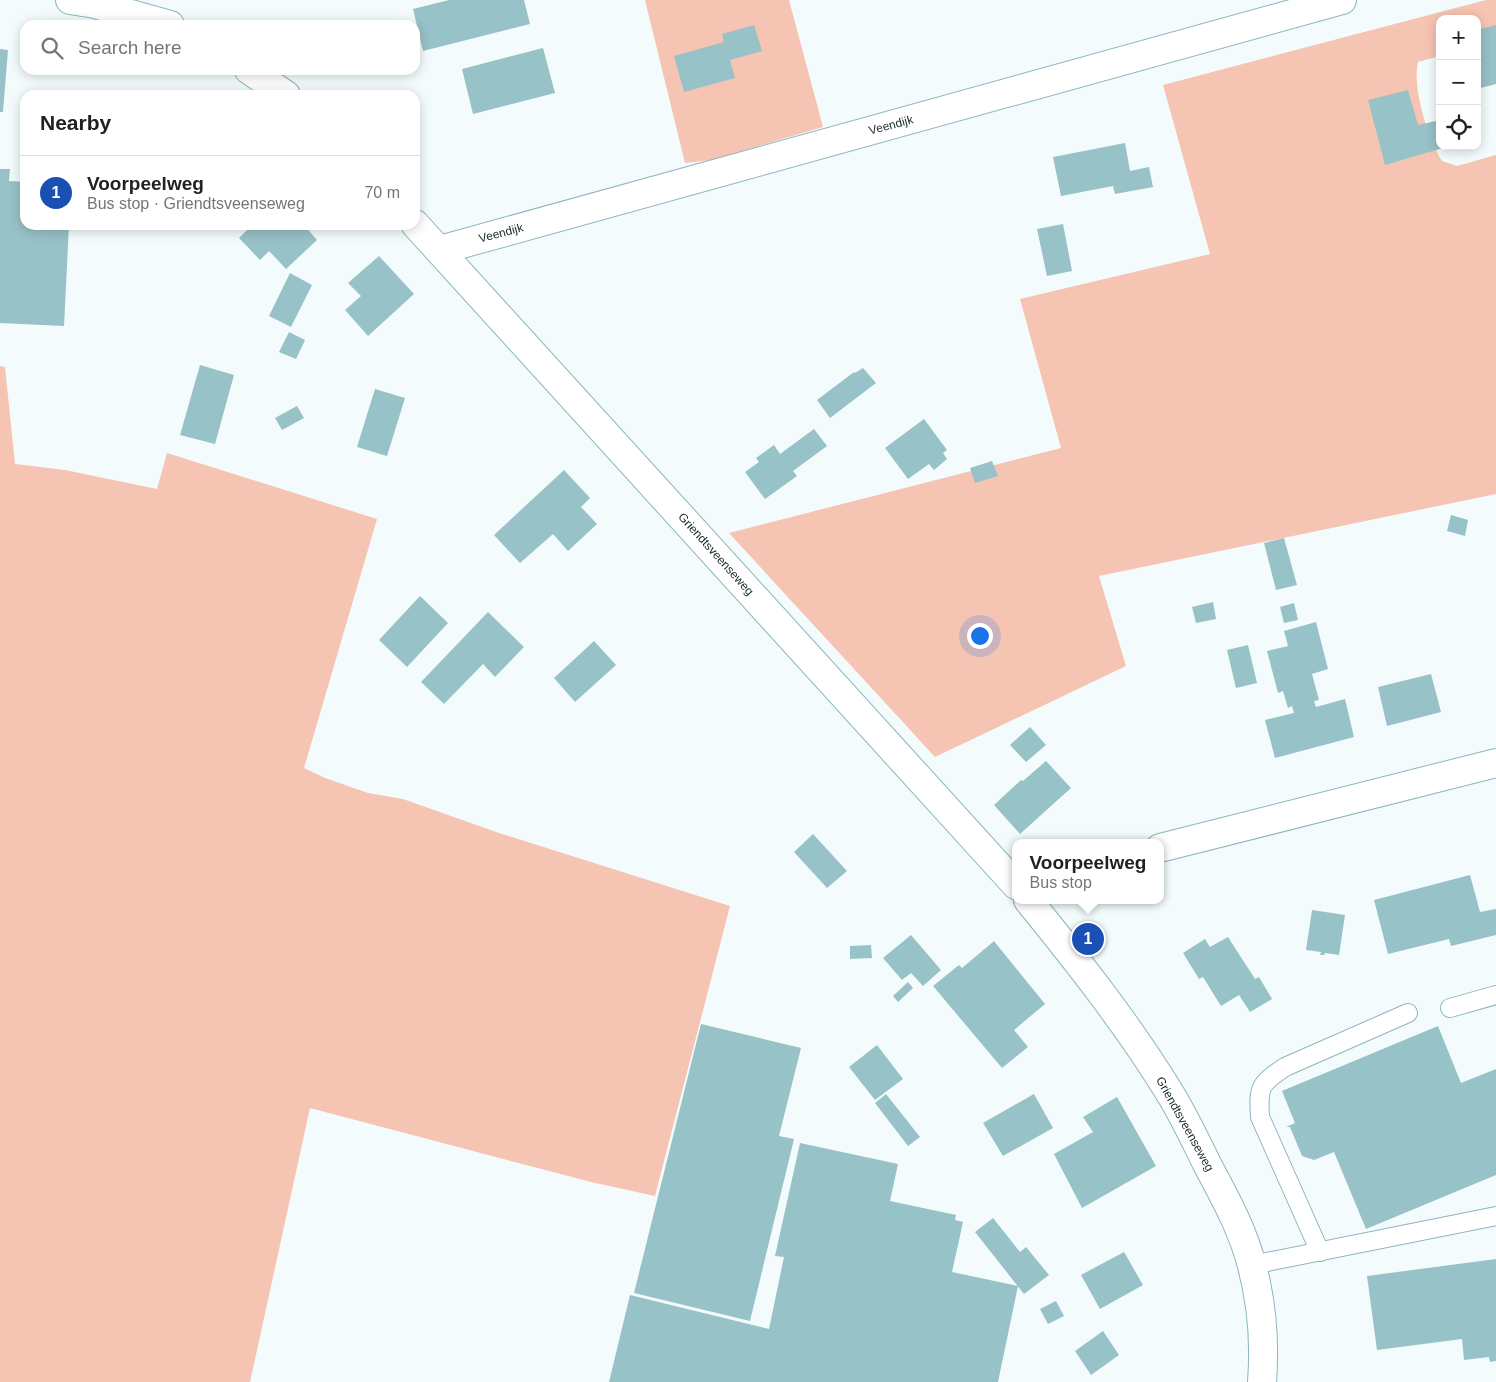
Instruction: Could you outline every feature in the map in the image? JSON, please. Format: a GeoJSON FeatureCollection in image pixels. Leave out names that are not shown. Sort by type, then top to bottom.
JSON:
{"type":"FeatureCollection","features":[{"type":"Feature","properties":{"kind":"street","name":"Veendijk"},"geometry":{"type":"LineString","coordinates":[[440,250],[1342,0]]}},
{"type":"Feature","properties":{"kind":"street"},"geometry":{"type":"LineString","coordinates":[[87,1],[153,20]]}},
{"type":"Feature","properties":{"kind":"street"},"geometry":{"type":"LineString","coordinates":[[257,75],[279,90]]}},
{"type":"Feature","properties":{"kind":"street","name":"Griendtsveenseweg"},"geometry":{"type":"LineString","coordinates":[[420,229],[1012,882]]}},
{"type":"Feature","properties":{"kind":"street"},"geometry":{"type":"LineString","coordinates":[[1164,847],[1496,763]]}},
{"type":"Feature","properties":{"kind":"street","name":"Griendtsveenseweg"},"geometry":{"type":"LineString","coordinates":[[1031,904],[1122,1020],[1172,1097],[1239,1226],[1252,1265],[1262,1312],[1264,1360],[1262,1382]]}},
{"type":"Feature","properties":{"kind":"lane"},"geometry":{"type":"LineString","coordinates":[[1450,1008],[1496,995]]}},
{"type":"Feature","properties":{"kind":"lane"},"geometry":{"type":"LineString","coordinates":[[1320,1252],[1260,1117],[1258,1093],[1269,1078],[1285,1067],[1408,1013]]}},
{"type":"Feature","properties":{"kind":"lane"},"geometry":{"type":"LineString","coordinates":[[1252,1265],[1496,1216]]}},
{"type":"Feature","properties":{"kind":"shaded area"},"geometry":{"type":"Polygon","coordinates":[[[645,0],[789,0],[823,127],[711,160],[685,163],[645,0]]]}},
{"type":"Feature","properties":{"kind":"shaded area"},"geometry":{"type":"Polygon","coordinates":[[[1486,0],[1496,0],[1496,42],[1481,46],[1481,15],[1436,15],[1436,57],[1418,62],[1417,85],[1422,113],[1442,161],[1457,166],[1496,155],[1496,494],[1099,576],[1126,666],[935,757],[729,533],[1061,448],[1020,299],[1210,254],[1163,85],[1486,0]]]}},
{"type":"Feature","properties":{"kind":"shaded area"},"geometry":{"type":"Polygon","coordinates":[[[0,366],[5,367],[15,464],[65,470],[157,489],[167,453],[377,519],[304,768],[325,778],[368,793],[403,799],[499,833],[730,906],[655,1196],[591,1182],[310,1108],[250,1382],[0,1382],[0,366]]]}},
{"type":"Feature","properties":{"kind":"building"},"geometry":{"type":"Polygon","coordinates":[[[449,0],[524,0],[530,24],[423,51],[420,38],[420,20],[416,20],[413,9],[449,0]]]}},
{"type":"Feature","properties":{"kind":"building"},"geometry":{"type":"Polygon","coordinates":[[[754,25],[762,51],[730,60],[735,78],[684,92],[674,56],[724,42],[722,34],[754,25]]]}},
{"type":"Feature","properties":{"kind":"building"},"geometry":{"type":"Polygon","coordinates":[[[1496,25],[1496,84],[1481,88],[1481,33],[1481,29],[1496,25]]]}},
{"type":"Feature","properties":{"kind":"building"},"geometry":{"type":"Polygon","coordinates":[[[543,48],[555,93],[473,114],[462,69],[543,48]]]}},
{"type":"Feature","properties":{"kind":"building"},"geometry":{"type":"Polygon","coordinates":[[[0,49],[8,50],[3,112],[0,112],[0,49]]]}},
{"type":"Feature","properties":{"kind":"building"},"geometry":{"type":"Polygon","coordinates":[[[1408,90],[1418,125],[1436,121],[1436,150],[1385,165],[1368,100],[1408,90]]]}},
{"type":"Feature","properties":{"kind":"building"},"geometry":{"type":"Polygon","coordinates":[[[1125,143],[1130,171],[1149,167],[1153,187],[1115,194],[1113,186],[1061,196],[1053,157],[1125,143]]]}},
{"type":"Feature","properties":{"kind":"building"},"geometry":{"type":"Polygon","coordinates":[[[0,169],[10,169],[9,181],[20,182],[20,230],[69,230],[64,326],[0,323],[0,169]]]}},
{"type":"Feature","properties":{"kind":"building"},"geometry":{"type":"Polygon","coordinates":[[[1063,224],[1072,271],[1047,276],[1037,229],[1063,224]]]}},
{"type":"Feature","properties":{"kind":"building"},"geometry":{"type":"Polygon","coordinates":[[[247,230],[308,230],[317,240],[286,269],[269,251],[260,260],[239,238],[247,230]]]}},
{"type":"Feature","properties":{"kind":"building"},"geometry":{"type":"Polygon","coordinates":[[[379,256],[414,294],[368,336],[345,310],[361,296],[348,283],[379,256]]]}},
{"type":"Feature","properties":{"kind":"building"},"geometry":{"type":"Polygon","coordinates":[[[290,273],[312,285],[291,327],[269,316],[290,273]]]}},
{"type":"Feature","properties":{"kind":"building"},"geometry":{"type":"Polygon","coordinates":[[[289,332],[305,340],[296,359],[279,352],[289,332]]]}},
{"type":"Feature","properties":{"kind":"building"},"geometry":{"type":"Polygon","coordinates":[[[200,365],[234,375],[215,444],[180,435],[200,365]]]}},
{"type":"Feature","properties":{"kind":"building"},"geometry":{"type":"Polygon","coordinates":[[[863,368],[876,383],[830,418],[817,400],[854,372],[863,368]]]}},
{"type":"Feature","properties":{"kind":"building"},"geometry":{"type":"Polygon","coordinates":[[[375,389],[405,398],[387,456],[357,447],[375,389]]]}},
{"type":"Feature","properties":{"kind":"building"},"geometry":{"type":"Polygon","coordinates":[[[297,406],[304,418],[282,430],[275,418],[297,406]]]}},
{"type":"Feature","properties":{"kind":"building"},"geometry":{"type":"Polygon","coordinates":[[[924,419],[947,450],[943,453],[947,459],[934,470],[929,464],[908,479],[885,448],[924,419]]]}},
{"type":"Feature","properties":{"kind":"building"},"geometry":{"type":"Polygon","coordinates":[[[814,429],[827,446],[793,471],[797,476],[765,499],[745,472],[759,462],[756,458],[774,445],[780,454],[814,429]]]}},
{"type":"Feature","properties":{"kind":"building"},"geometry":{"type":"Polygon","coordinates":[[[992,461],[998,476],[975,483],[970,468],[992,461]]]}},
{"type":"Feature","properties":{"kind":"building"},"geometry":{"type":"Polygon","coordinates":[[[564,470],[590,498],[581,507],[597,524],[568,551],[553,534],[520,563],[494,535],[564,470]]]}},
{"type":"Feature","properties":{"kind":"building"},"geometry":{"type":"Polygon","coordinates":[[[1451,515],[1468,520],[1465,536],[1447,531],[1451,515]]]}},
{"type":"Feature","properties":{"kind":"building"},"geometry":{"type":"Polygon","coordinates":[[[1284,538],[1297,585],[1276,590],[1264,543],[1284,538]]]}},
{"type":"Feature","properties":{"kind":"building"},"geometry":{"type":"Polygon","coordinates":[[[420,596],[448,623],[407,667],[379,640],[420,596]]]}},
{"type":"Feature","properties":{"kind":"building"},"geometry":{"type":"Polygon","coordinates":[[[1213,602],[1216,619],[1196,623],[1192,607],[1213,602]]]}},
{"type":"Feature","properties":{"kind":"building"},"geometry":{"type":"Polygon","coordinates":[[[1294,603],[1298,620],[1284,623],[1280,607],[1294,603]]]}},
{"type":"Feature","properties":{"kind":"building"},"geometry":{"type":"Polygon","coordinates":[[[488,612],[524,647],[495,677],[483,664],[444,704],[421,682],[488,612]]]}},
{"type":"Feature","properties":{"kind":"building"},"geometry":{"type":"Polygon","coordinates":[[[1316,622],[1328,669],[1312,674],[1319,700],[1314,701],[1316,707],[1345,699],[1354,737],[1275,758],[1265,720],[1294,713],[1292,706],[1288,708],[1283,691],[1278,693],[1267,651],[1288,646],[1284,631],[1316,622]]]}},
{"type":"Feature","properties":{"kind":"building"},"geometry":{"type":"Polygon","coordinates":[[[594,641],[616,665],[575,702],[554,678],[594,641]]]}},
{"type":"Feature","properties":{"kind":"building"},"geometry":{"type":"Polygon","coordinates":[[[1248,645],[1257,683],[1236,688],[1227,650],[1248,645]]]}},
{"type":"Feature","properties":{"kind":"building"},"geometry":{"type":"Polygon","coordinates":[[[1431,674],[1441,712],[1387,726],[1378,687],[1431,674]]]}},
{"type":"Feature","properties":{"kind":"building"},"geometry":{"type":"Polygon","coordinates":[[[1030,727],[1046,745],[1026,762],[1010,745],[1030,727]]]}},
{"type":"Feature","properties":{"kind":"building"},"geometry":{"type":"Polygon","coordinates":[[[1046,761],[1071,788],[1020,834],[994,805],[1021,780],[1023,781],[1046,761]]]}},
{"type":"Feature","properties":{"kind":"building"},"geometry":{"type":"Polygon","coordinates":[[[813,834],[847,871],[827,888],[794,852],[813,834]]]}},
{"type":"Feature","properties":{"kind":"building"},"geometry":{"type":"Polygon","coordinates":[[[1470,875],[1480,912],[1496,909],[1496,935],[1451,946],[1449,939],[1388,954],[1374,900],[1470,875]]]}},
{"type":"Feature","properties":{"kind":"building"},"geometry":{"type":"Polygon","coordinates":[[[1312,910],[1345,915],[1339,955],[1325,953],[1320,955],[1321,952],[1306,950],[1312,910]]]}},
{"type":"Feature","properties":{"kind":"building"},"geometry":{"type":"Polygon","coordinates":[[[911,935],[941,970],[923,986],[911,973],[902,980],[883,958],[911,935]]]}},
{"type":"Feature","properties":{"kind":"building"},"geometry":{"type":"Polygon","coordinates":[[[1228,937],[1255,979],[1259,977],[1272,999],[1250,1012],[1239,995],[1221,1006],[1203,977],[1199,979],[1183,953],[1205,939],[1210,947],[1228,937]]]}},
{"type":"Feature","properties":{"kind":"building"},"geometry":{"type":"Polygon","coordinates":[[[994,941],[1045,1004],[1014,1030],[1028,1047],[1002,1068],[933,986],[959,965],[962,968],[994,941]]]}},
{"type":"Feature","properties":{"kind":"building"},"geometry":{"type":"Polygon","coordinates":[[[871,945],[872,958],[850,959],[850,946],[871,945]]]}},
{"type":"Feature","properties":{"kind":"building"},"geometry":{"type":"Polygon","coordinates":[[[908,982],[913,988],[898,1002],[893,996],[908,982]]]}},
{"type":"Feature","properties":{"kind":"building"},"geometry":{"type":"Polygon","coordinates":[[[701,1024],[801,1048],[779,1136],[794,1139],[750,1321],[634,1293],[701,1024]]]}},
{"type":"Feature","properties":{"kind":"building"},"geometry":{"type":"Polygon","coordinates":[[[1438,1026],[1461,1083],[1496,1069],[1496,1175],[1366,1229],[1334,1152],[1314,1160],[1302,1156],[1290,1127],[1286,1127],[1295,1123],[1282,1091],[1438,1026]]]}},
{"type":"Feature","properties":{"kind":"building"},"geometry":{"type":"Polygon","coordinates":[[[877,1045],[903,1079],[875,1100],[849,1067],[877,1045]]]}},
{"type":"Feature","properties":{"kind":"building"},"geometry":{"type":"Polygon","coordinates":[[[886,1094],[920,1137],[908,1146],[875,1103],[886,1094]]]}},
{"type":"Feature","properties":{"kind":"building"},"geometry":{"type":"Polygon","coordinates":[[[1034,1094],[1053,1128],[1003,1156],[983,1123],[1034,1094]]]}},
{"type":"Feature","properties":{"kind":"building"},"geometry":{"type":"Polygon","coordinates":[[[1117,1097],[1156,1166],[1082,1208],[1054,1154],[1093,1132],[1083,1117],[1117,1097]]]}},
{"type":"Feature","properties":{"kind":"building"},"geometry":{"type":"Polygon","coordinates":[[[800,1143],[898,1164],[890,1201],[956,1215],[955,1220],[963,1222],[952,1272],[1018,1286],[998,1382],[609,1382],[630,1295],[769,1329],[784,1257],[775,1256],[800,1143]]]}},
{"type":"Feature","properties":{"kind":"building"},"geometry":{"type":"Polygon","coordinates":[[[993,1218],[1020,1252],[1026,1247],[1049,1275],[1024,1294],[975,1232],[993,1218]]]}},
{"type":"Feature","properties":{"kind":"building"},"geometry":{"type":"Polygon","coordinates":[[[1124,1252],[1143,1285],[1100,1309],[1081,1275],[1124,1252]]]}},
{"type":"Feature","properties":{"kind":"building"},"geometry":{"type":"Polygon","coordinates":[[[1496,1259],[1496,1361],[1490,1362],[1489,1357],[1464,1360],[1462,1339],[1377,1350],[1367,1276],[1496,1259]]]}},
{"type":"Feature","properties":{"kind":"building"},"geometry":{"type":"Polygon","coordinates":[[[1056,1301],[1064,1316],[1048,1324],[1040,1309],[1056,1301]]]}},
{"type":"Feature","properties":{"kind":"building"},"geometry":{"type":"Polygon","coordinates":[[[1103,1331],[1119,1355],[1091,1375],[1075,1351],[1103,1331]]]}},
{"type":"Feature","properties":{"kind":"place","name":"Voorpeelweg"},"geometry":{"type":"Point","coordinates":[1088,939]}}]}
